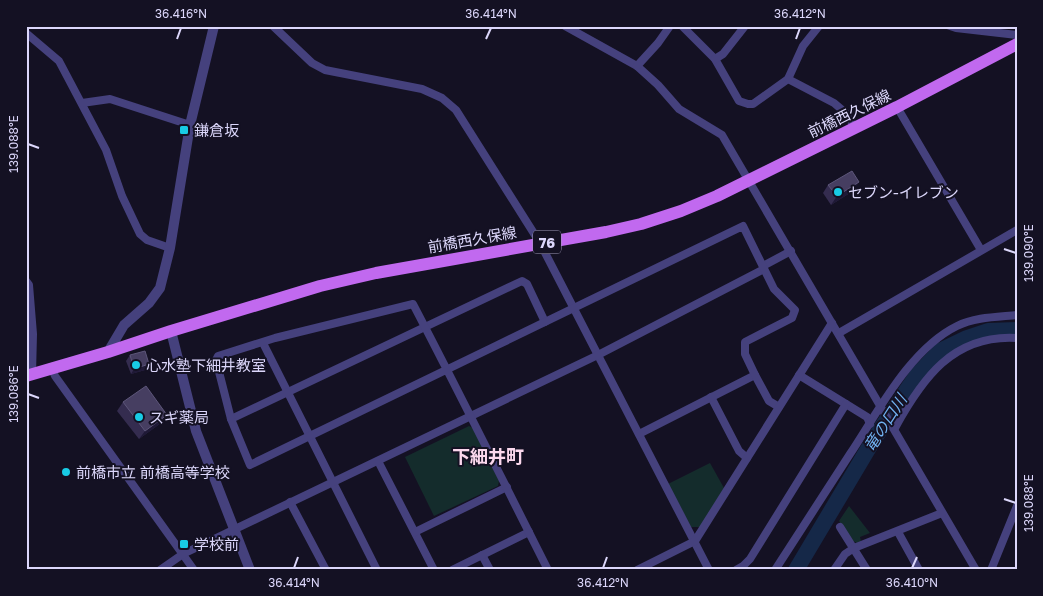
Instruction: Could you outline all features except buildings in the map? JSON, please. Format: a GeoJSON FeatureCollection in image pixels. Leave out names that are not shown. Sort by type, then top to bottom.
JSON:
{"type":"FeatureCollection","features":[{"type":"Feature","properties":{"kind":"main road","name":"前橋西久保線"},"geometry":{"type":"LineString","coordinates":[[29,375],[320,286],[376,273],[606,232],[641,224],[681,211],[750,180],[855,128],[1017,44]]}},
{"type":"Feature","properties":{"kind":"street"},"geometry":{"type":"LineString","coordinates":[[108,352],[124,325],[150,303],[160,288],[170,248],[190,125],[214,26]]}},
{"type":"Feature","properties":{"kind":"street"},"geometry":{"type":"LineString","coordinates":[[273,26],[312,63],[325,70],[422,89],[442,98],[456,110],[540,243],[709,570]]}},
{"type":"Feature","properties":{"kind":"street"},"geometry":{"type":"LineString","coordinates":[[565,26],[637,66],[658,85],[679,109],[722,135],[883,407],[976,570]]}},
{"type":"Feature","properties":{"kind":"street"},"geometry":{"type":"LineString","coordinates":[[637,66],[658,43],[670,26]]}},
{"type":"Feature","properties":{"kind":"street"},"geometry":{"type":"LineString","coordinates":[[682,26],[715,60],[739,101],[748,104],[753,104],[788,79],[803,46],[819,26]]}},
{"type":"Feature","properties":{"kind":"street"},"geometry":{"type":"LineString","coordinates":[[715,60],[723,54],[745,26]]}},
{"type":"Feature","properties":{"kind":"street"},"geometry":{"type":"LineString","coordinates":[[950,26],[1017,35]]}},
{"type":"Feature","properties":{"kind":"street"},"geometry":{"type":"LineString","coordinates":[[26,33],[59,61],[106,150],[122,196],[140,234],[147,240],[170,248]]}},
{"type":"Feature","properties":{"kind":"street"},"geometry":{"type":"LineString","coordinates":[[788,79],[834,104],[847,114],[855,128]]}},
{"type":"Feature","properties":{"kind":"street"},"geometry":{"type":"LineString","coordinates":[[82,103],[110,99],[190,125]]}},
{"type":"Feature","properties":{"kind":"street"},"geometry":{"type":"LineString","coordinates":[[897,107],[981,250]]}},
{"type":"Feature","properties":{"kind":"street"},"geometry":{"type":"LineString","coordinates":[[548,570],[471,416],[447,370],[413,304],[275,338],[218,356],[216,360],[231,419],[250,465],[447,370],[743,226],[774,289],[795,310],[792,318],[745,342],[744,354],[755,376],[769,401],[779,407]]}},
{"type":"Feature","properties":{"kind":"street"},"geometry":{"type":"LineString","coordinates":[[839,333],[1017,230]]}},
{"type":"Feature","properties":{"kind":"street"},"geometry":{"type":"LineString","coordinates":[[160,570],[182,554],[598,355],[764,268],[791,251]]}},
{"type":"Feature","properties":{"kind":"street"},"geometry":{"type":"LineString","coordinates":[[26,281],[29,285],[33,334],[29,375]]}},
{"type":"Feature","properties":{"kind":"street"},"geometry":{"type":"LineString","coordinates":[[231,419],[522,281],[527,284],[545,322]]}},
{"type":"Feature","properties":{"kind":"street"},"geometry":{"type":"LineString","coordinates":[[775,570],[870,424],[915,360],[933,342],[957,326],[988,317],[1017,315]]}},
{"type":"Feature","properties":{"kind":"street"},"geometry":{"type":"LineString","coordinates":[[637,570],[694,541],[832,323]]}},
{"type":"Feature","properties":{"kind":"street"},"geometry":{"type":"LineString","coordinates":[[170,331],[196,431],[250,570]]}},
{"type":"Feature","properties":{"kind":"street"},"geometry":{"type":"LineString","coordinates":[[894,427],[920,386],[941,363],[952,355],[977,343],[1017,338]]}},
{"type":"Feature","properties":{"kind":"street"},"geometry":{"type":"LineString","coordinates":[[263,343],[377,570]]}},
{"type":"Feature","properties":{"kind":"street"},"geometry":{"type":"LineString","coordinates":[[51,367],[55,376],[194,570]]}},
{"type":"Feature","properties":{"kind":"street"},"geometry":{"type":"LineString","coordinates":[[799,375],[867,417],[870,424]]}},
{"type":"Feature","properties":{"kind":"street"},"geometry":{"type":"LineString","coordinates":[[639,434],[755,376]]}},
{"type":"Feature","properties":{"kind":"street"},"geometry":{"type":"LineString","coordinates":[[711,398],[739,451],[747,458]]}},
{"type":"Feature","properties":{"kind":"street"},"geometry":{"type":"LineString","coordinates":[[736,570],[750,559],[846,404]]}},
{"type":"Feature","properties":{"kind":"street"},"geometry":{"type":"LineString","coordinates":[[378,461],[434,570]]}},
{"type":"Feature","properties":{"kind":"street"},"geometry":{"type":"LineString","coordinates":[[414,532],[506,487]]}},
{"type":"Feature","properties":{"kind":"street"},"geometry":{"type":"LineString","coordinates":[[290,502],[326,570]]}},
{"type":"Feature","properties":{"kind":"street"},"geometry":{"type":"LineString","coordinates":[[991,570],[1017,506]]}},
{"type":"Feature","properties":{"kind":"street"},"geometry":{"type":"LineString","coordinates":[[834,570],[845,554],[854,548],[942,513]]}},
{"type":"Feature","properties":{"kind":"street"},"geometry":{"type":"LineString","coordinates":[[840,527],[867,570]]}},
{"type":"Feature","properties":{"kind":"street"},"geometry":{"type":"LineString","coordinates":[[452,570],[529,532]]}},
{"type":"Feature","properties":{"kind":"street"},"geometry":{"type":"LineString","coordinates":[[898,532],[919,570]]}},
{"type":"Feature","properties":{"kind":"street"},"geometry":{"type":"LineString","coordinates":[[482,555],[490,570]]}},
{"type":"Feature","properties":{"kind":"green space"},"geometry":{"type":"Polygon","coordinates":[[[469,426],[473,428],[499,481],[498,486],[434,516],[405,457],[469,426]]]}},
{"type":"Feature","properties":{"kind":"green space"},"geometry":{"type":"Polygon","coordinates":[[[710,463],[724,488],[700,527],[691,527],[668,484],[710,463]]]}},
{"type":"Feature","properties":{"kind":"green space"},"geometry":{"type":"Polygon","coordinates":[[[849,506],[870,533],[860,537],[861,541],[857,543],[853,541],[839,521],[849,506]]]}},
{"type":"Feature","properties":{"kind":"waterway","name":"竜の口川"},"geometry":{"type":"LineString","coordinates":[[796,570],[874,439],[917,375],[940,351],[967,338],[988,331],[1017,330]]}},
{"type":"Feature","properties":{"kind":"place","name":"鎌倉坂"},"geometry":{"type":"Point","coordinates":[184,130]}},
{"type":"Feature","properties":{"kind":"place","name":"セブン-イレブン"},"geometry":{"type":"Point","coordinates":[838,192]}},
{"type":"Feature","properties":{"kind":"place","name":"心水塾下細井教室"},"geometry":{"type":"Point","coordinates":[136,365]}},
{"type":"Feature","properties":{"kind":"place","name":"スギ薬局"},"geometry":{"type":"Point","coordinates":[139,417]}},
{"type":"Feature","properties":{"kind":"place","name":"前橋市立 前橋高等学校"},"geometry":{"type":"Point","coordinates":[66,472]}},
{"type":"Feature","properties":{"kind":"place","name":"学校前"},"geometry":{"type":"Point","coordinates":[184,544]}},
{"type":"Feature","properties":{"kind":"district","name":"下細井町"},"geometry":{"type":"Point","coordinates":[488,456]}}]}
